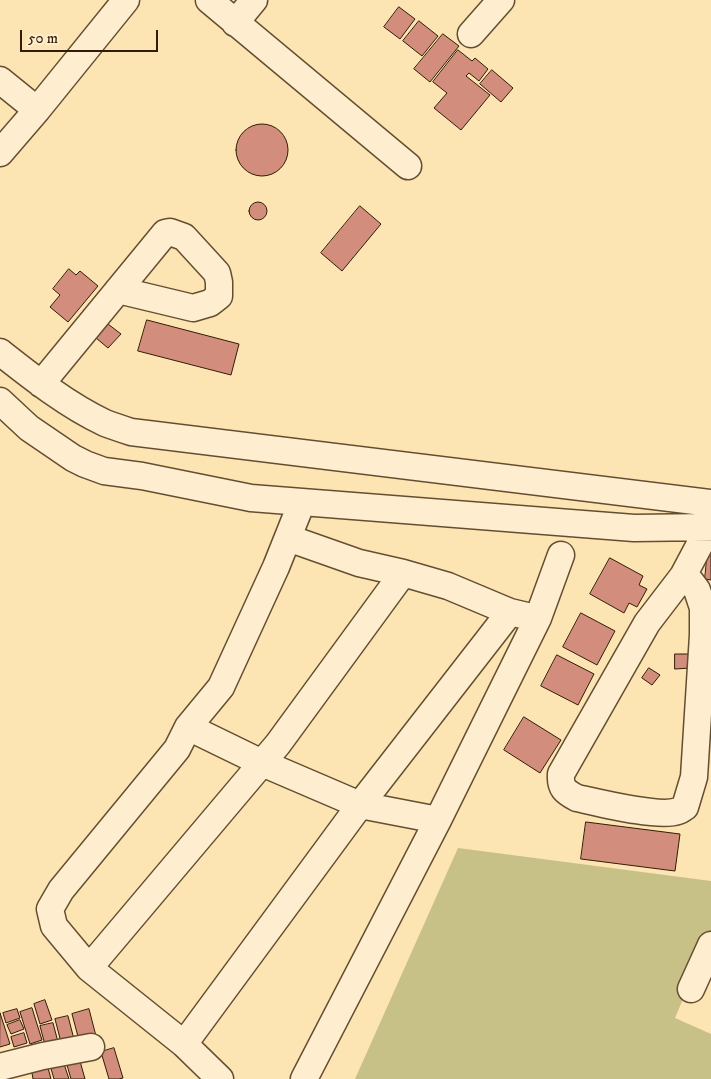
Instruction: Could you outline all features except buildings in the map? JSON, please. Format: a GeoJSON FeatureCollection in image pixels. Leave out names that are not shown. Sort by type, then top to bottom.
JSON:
{"type":"FeatureCollection","features":[{"type":"Feature","properties":{"kind":"street"},"geometry":{"type":"LineString","coordinates":[[4,139],[37,110],[126,0]]}},
{"type":"Feature","properties":{"kind":"street"},"geometry":{"type":"LineString","coordinates":[[209,0],[408,166]]}},
{"type":"Feature","properties":{"kind":"street"},"geometry":{"type":"LineString","coordinates":[[235,23],[254,0]]}},
{"type":"Feature","properties":{"kind":"street"},"geometry":{"type":"LineString","coordinates":[[471,34],[501,0]]}},
{"type":"Feature","properties":{"kind":"street"},"geometry":{"type":"LineString","coordinates":[[0,80],[37,110]]}},
{"type":"Feature","properties":{"kind":"street"},"geometry":{"type":"LineString","coordinates":[[41,384],[118,290]]}},
{"type":"Feature","properties":{"kind":"street"},"geometry":{"type":"LineString","coordinates":[[0,352],[41,384],[90,415],[107,424],[131,432],[711,518]]}},
{"type":"Feature","properties":{"kind":"street"},"geometry":{"type":"LineString","coordinates":[[0,400],[28,428],[72,458],[85,464],[104,471],[142,476],[251,498],[634,528],[711,518]]}},
{"type":"Feature","properties":{"kind":"street"},"geometry":{"type":"LineString","coordinates":[[220,1079],[184,1044],[89,968],[54,926],[50,908],[61,890],[177,749],[188,727],[221,687],[288,538],[302,502]]}},
{"type":"Feature","properties":{"kind":"street"},"geometry":{"type":"LineString","coordinates":[[683,576],[697,590],[702,608],[694,777],[685,807],[678,811],[664,813],[646,811],[577,798],[569,794],[560,781],[561,774],[647,623],[683,576],[711,518]]}},
{"type":"Feature","properties":{"kind":"street"},"geometry":{"type":"LineString","coordinates":[[288,538],[359,562],[448,586],[510,612],[538,618]]}},
{"type":"Feature","properties":{"kind":"street"},"geometry":{"type":"LineString","coordinates":[[304,1079],[438,820],[538,618],[561,555]]}},
{"type":"Feature","properties":{"kind":"street"},"geometry":{"type":"LineString","coordinates":[[89,968],[278,744],[403,573]]}},
{"type":"Feature","properties":{"kind":"street"},"geometry":{"type":"LineString","coordinates":[[184,1044],[360,806],[510,612]]}},
{"type":"Feature","properties":{"kind":"street"},"geometry":{"type":"LineString","coordinates":[[188,727],[262,763],[360,806],[438,820]]}},
{"type":"Feature","properties":{"kind":"street"},"geometry":{"type":"LineString","coordinates":[[692,989],[711,945]]}},
{"type":"Feature","properties":{"kind":"street"},"geometry":{"type":"LineString","coordinates":[[0,1066],[91,1048]]}},
{"type":"Feature","properties":{"kind":"shaded area"},"geometry":{"type":"Polygon","coordinates":[[[458,848],[711,881],[711,932],[675,1018],[711,1034],[711,1079],[355,1079],[458,848]]]}}]}
